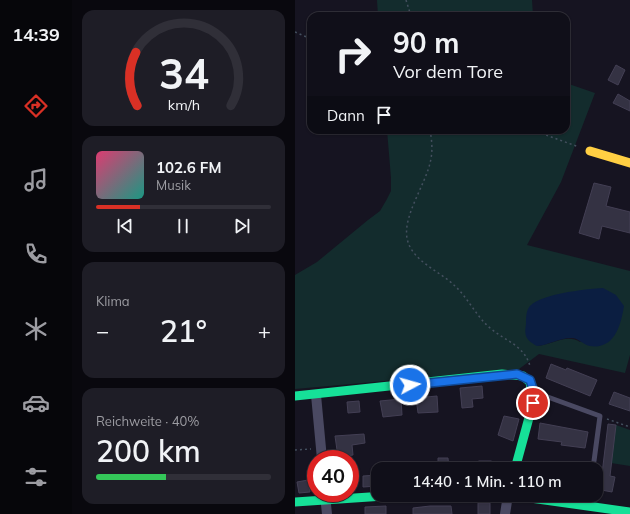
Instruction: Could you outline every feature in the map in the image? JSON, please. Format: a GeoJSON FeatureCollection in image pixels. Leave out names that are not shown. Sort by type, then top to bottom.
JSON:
{"type":"FeatureCollection","features":[{"type":"Feature","properties":{"kind":"street"},"geometry":{"type":"LineString","coordinates":[[590,151],[630,163]]}},
{"type":"Feature","properties":{"kind":"street"},"geometry":{"type":"LineString","coordinates":[[295,396],[316,395],[502,374],[517,374],[530,380],[534,392],[532,409],[517,462]]}},
{"type":"Feature","properties":{"kind":"street"},"geometry":{"type":"LineString","coordinates":[[316,395],[321,448]]}},
{"type":"Feature","properties":{"kind":"street"},"geometry":{"type":"LineString","coordinates":[[359,496],[371,496]]}},
{"type":"Feature","properties":{"kind":"street"},"geometry":{"type":"LineString","coordinates":[[295,502],[307,500]]}},
{"type":"Feature","properties":{"kind":"street"},"geometry":{"type":"LineString","coordinates":[[326,502],[327,514]]}},
{"type":"Feature","properties":{"kind":"street"},"geometry":{"type":"LineString","coordinates":[[505,514],[507,502]]}},
{"type":"Feature","properties":{"kind":"street"},"geometry":{"type":"LineString","coordinates":[[558,502],[630,512]]}},
{"type":"Feature","properties":{"kind":"lane"},"geometry":{"type":"LineString","coordinates":[[534,392],[600,416],[594,461]]}},
{"type":"Feature","properties":{"kind":"path"},"geometry":{"type":"LineString","coordinates":[[406,0],[410,12]]}},
{"type":"Feature","properties":{"kind":"path"},"geometry":{"type":"LineString","coordinates":[[295,32],[307,37]]}},
{"type":"Feature","properties":{"kind":"path"},"geometry":{"type":"LineString","coordinates":[[431,134],[431,162],[407,225],[409,246],[414,254],[455,285],[490,328],[520,348],[528,360],[531,368],[530,380]]}},
{"type":"Feature","properties":{"kind":"path"},"geometry":{"type":"LineString","coordinates":[[543,134],[590,151]]}},
{"type":"Feature","properties":{"kind":"path"},"geometry":{"type":"LineString","coordinates":[[600,416],[630,427]]}},
{"type":"Feature","properties":{"kind":"path"},"geometry":{"type":"LineString","coordinates":[[295,450],[321,448]]}},
{"type":"Feature","properties":{"kind":"green space"},"geometry":{"type":"Polygon","coordinates":[[[377,0],[532,0],[533,12],[378,12],[377,0]]]}},
{"type":"Feature","properties":{"kind":"green space"},"geometry":{"type":"Polygon","coordinates":[[[570,84],[595,93],[561,182],[527,245],[630,271],[630,355],[625,373],[539,354],[519,369],[295,389],[295,275],[317,262],[380,211],[391,191],[387,134],[570,134],[570,84]],[[624,306],[537,346],[564,339],[580,342],[624,306]]]}},
{"type":"Feature","properties":{"kind":"green space"},"geometry":{"type":"Polygon","coordinates":[[[616,425],[630,430],[630,466],[611,463],[616,425]]]}},
{"type":"Feature","properties":{"kind":"water"},"geometry":{"type":"Polygon","coordinates":[[[603,288],[616,295],[624,306],[619,328],[611,340],[599,346],[590,346],[573,338],[569,338],[537,346],[528,340],[525,332],[526,314],[528,309],[533,304],[540,300],[562,293],[603,288]]]}},
{"type":"Feature","properties":{"kind":"building"},"geometry":{"type":"Polygon","coordinates":[[[616,65],[625,70],[618,85],[608,80],[616,65]]]}},
{"type":"Feature","properties":{"kind":"building"},"geometry":{"type":"Polygon","coordinates":[[[618,94],[630,101],[630,111],[613,103],[618,94]]]}},
{"type":"Feature","properties":{"kind":"building"},"geometry":{"type":"Polygon","coordinates":[[[594,183],[611,187],[606,206],[630,212],[630,233],[602,226],[599,239],[579,233],[594,183]]]}},
{"type":"Feature","properties":{"kind":"building"},"geometry":{"type":"Polygon","coordinates":[[[551,364],[566,370],[567,368],[597,380],[590,396],[546,378],[551,364]]]}},
{"type":"Feature","properties":{"kind":"building"},"geometry":{"type":"Polygon","coordinates":[[[482,386],[483,398],[472,399],[473,407],[462,408],[460,388],[482,386]]]}},
{"type":"Feature","properties":{"kind":"building"},"geometry":{"type":"Polygon","coordinates":[[[614,392],[630,398],[630,411],[609,404],[614,392]]]}},
{"type":"Feature","properties":{"kind":"building"},"geometry":{"type":"Polygon","coordinates":[[[437,396],[438,412],[418,413],[416,398],[437,396]]]}},
{"type":"Feature","properties":{"kind":"building"},"geometry":{"type":"Polygon","coordinates":[[[401,399],[402,415],[383,417],[380,401],[401,399]]]}},
{"type":"Feature","properties":{"kind":"building"},"geometry":{"type":"Polygon","coordinates":[[[359,401],[360,412],[348,413],[347,402],[359,401]]]}},
{"type":"Feature","properties":{"kind":"building"},"geometry":{"type":"Polygon","coordinates":[[[504,416],[519,419],[513,441],[498,435],[504,416]]]}},
{"type":"Feature","properties":{"kind":"building"},"geometry":{"type":"Polygon","coordinates":[[[540,423],[588,432],[585,448],[561,445],[562,442],[538,439],[540,423]]]}},
{"type":"Feature","properties":{"kind":"building"},"geometry":{"type":"Polygon","coordinates":[[[608,424],[616,425],[610,476],[615,477],[612,492],[603,490],[603,466],[608,424]]]}},
{"type":"Feature","properties":{"kind":"building"},"geometry":{"type":"Polygon","coordinates":[[[364,434],[365,443],[352,445],[352,450],[337,450],[335,436],[364,434]]]}},
{"type":"Feature","properties":{"kind":"building"},"geometry":{"type":"Polygon","coordinates":[[[438,458],[448,458],[448,462],[438,462],[438,458]]]}},
{"type":"Feature","properties":{"kind":"building"},"geometry":{"type":"Polygon","coordinates":[[[479,461],[491,461],[491,462],[479,461]]]}},
{"type":"Feature","properties":{"kind":"building"},"geometry":{"type":"Polygon","coordinates":[[[371,475],[371,486],[363,487],[363,476],[371,475]]]}},
{"type":"Feature","properties":{"kind":"building"},"geometry":{"type":"Polygon","coordinates":[[[307,480],[307,492],[299,493],[297,482],[307,480]]]}},
{"type":"Feature","properties":{"kind":"building"},"geometry":{"type":"Polygon","coordinates":[[[478,503],[490,503],[490,514],[478,514],[478,503]]]}},
{"type":"Feature","properties":{"kind":"building"},"geometry":{"type":"Polygon","coordinates":[[[386,506],[386,514],[365,514],[365,507],[386,506]]]}},
{"type":"Feature","properties":{"kind":"building"},"geometry":{"type":"Polygon","coordinates":[[[451,506],[452,514],[413,514],[413,508],[451,506]]]}},
{"type":"Feature","properties":{"kind":"traffic: fast"},"geometry":{"type":"LineString","coordinates":[[295,396],[502,374],[523,376],[530,382],[533,403],[517,462]]}},
{"type":"Feature","properties":{"kind":"traffic: fast"},"geometry":{"type":"LineString","coordinates":[[295,502],[371,497]]}},
{"type":"Feature","properties":{"kind":"traffic: fast"},"geometry":{"type":"LineString","coordinates":[[559,502],[630,512]]}},
{"type":"Feature","properties":{"kind":"traffic: slow"},"geometry":{"type":"LineString","coordinates":[[590,151],[630,163]]}},
{"type":"Feature","properties":{"kind":"route"},"geometry":{"type":"LineString","coordinates":[[410,385],[502,374],[517,374],[530,380],[534,392],[533,403]]}}]}
